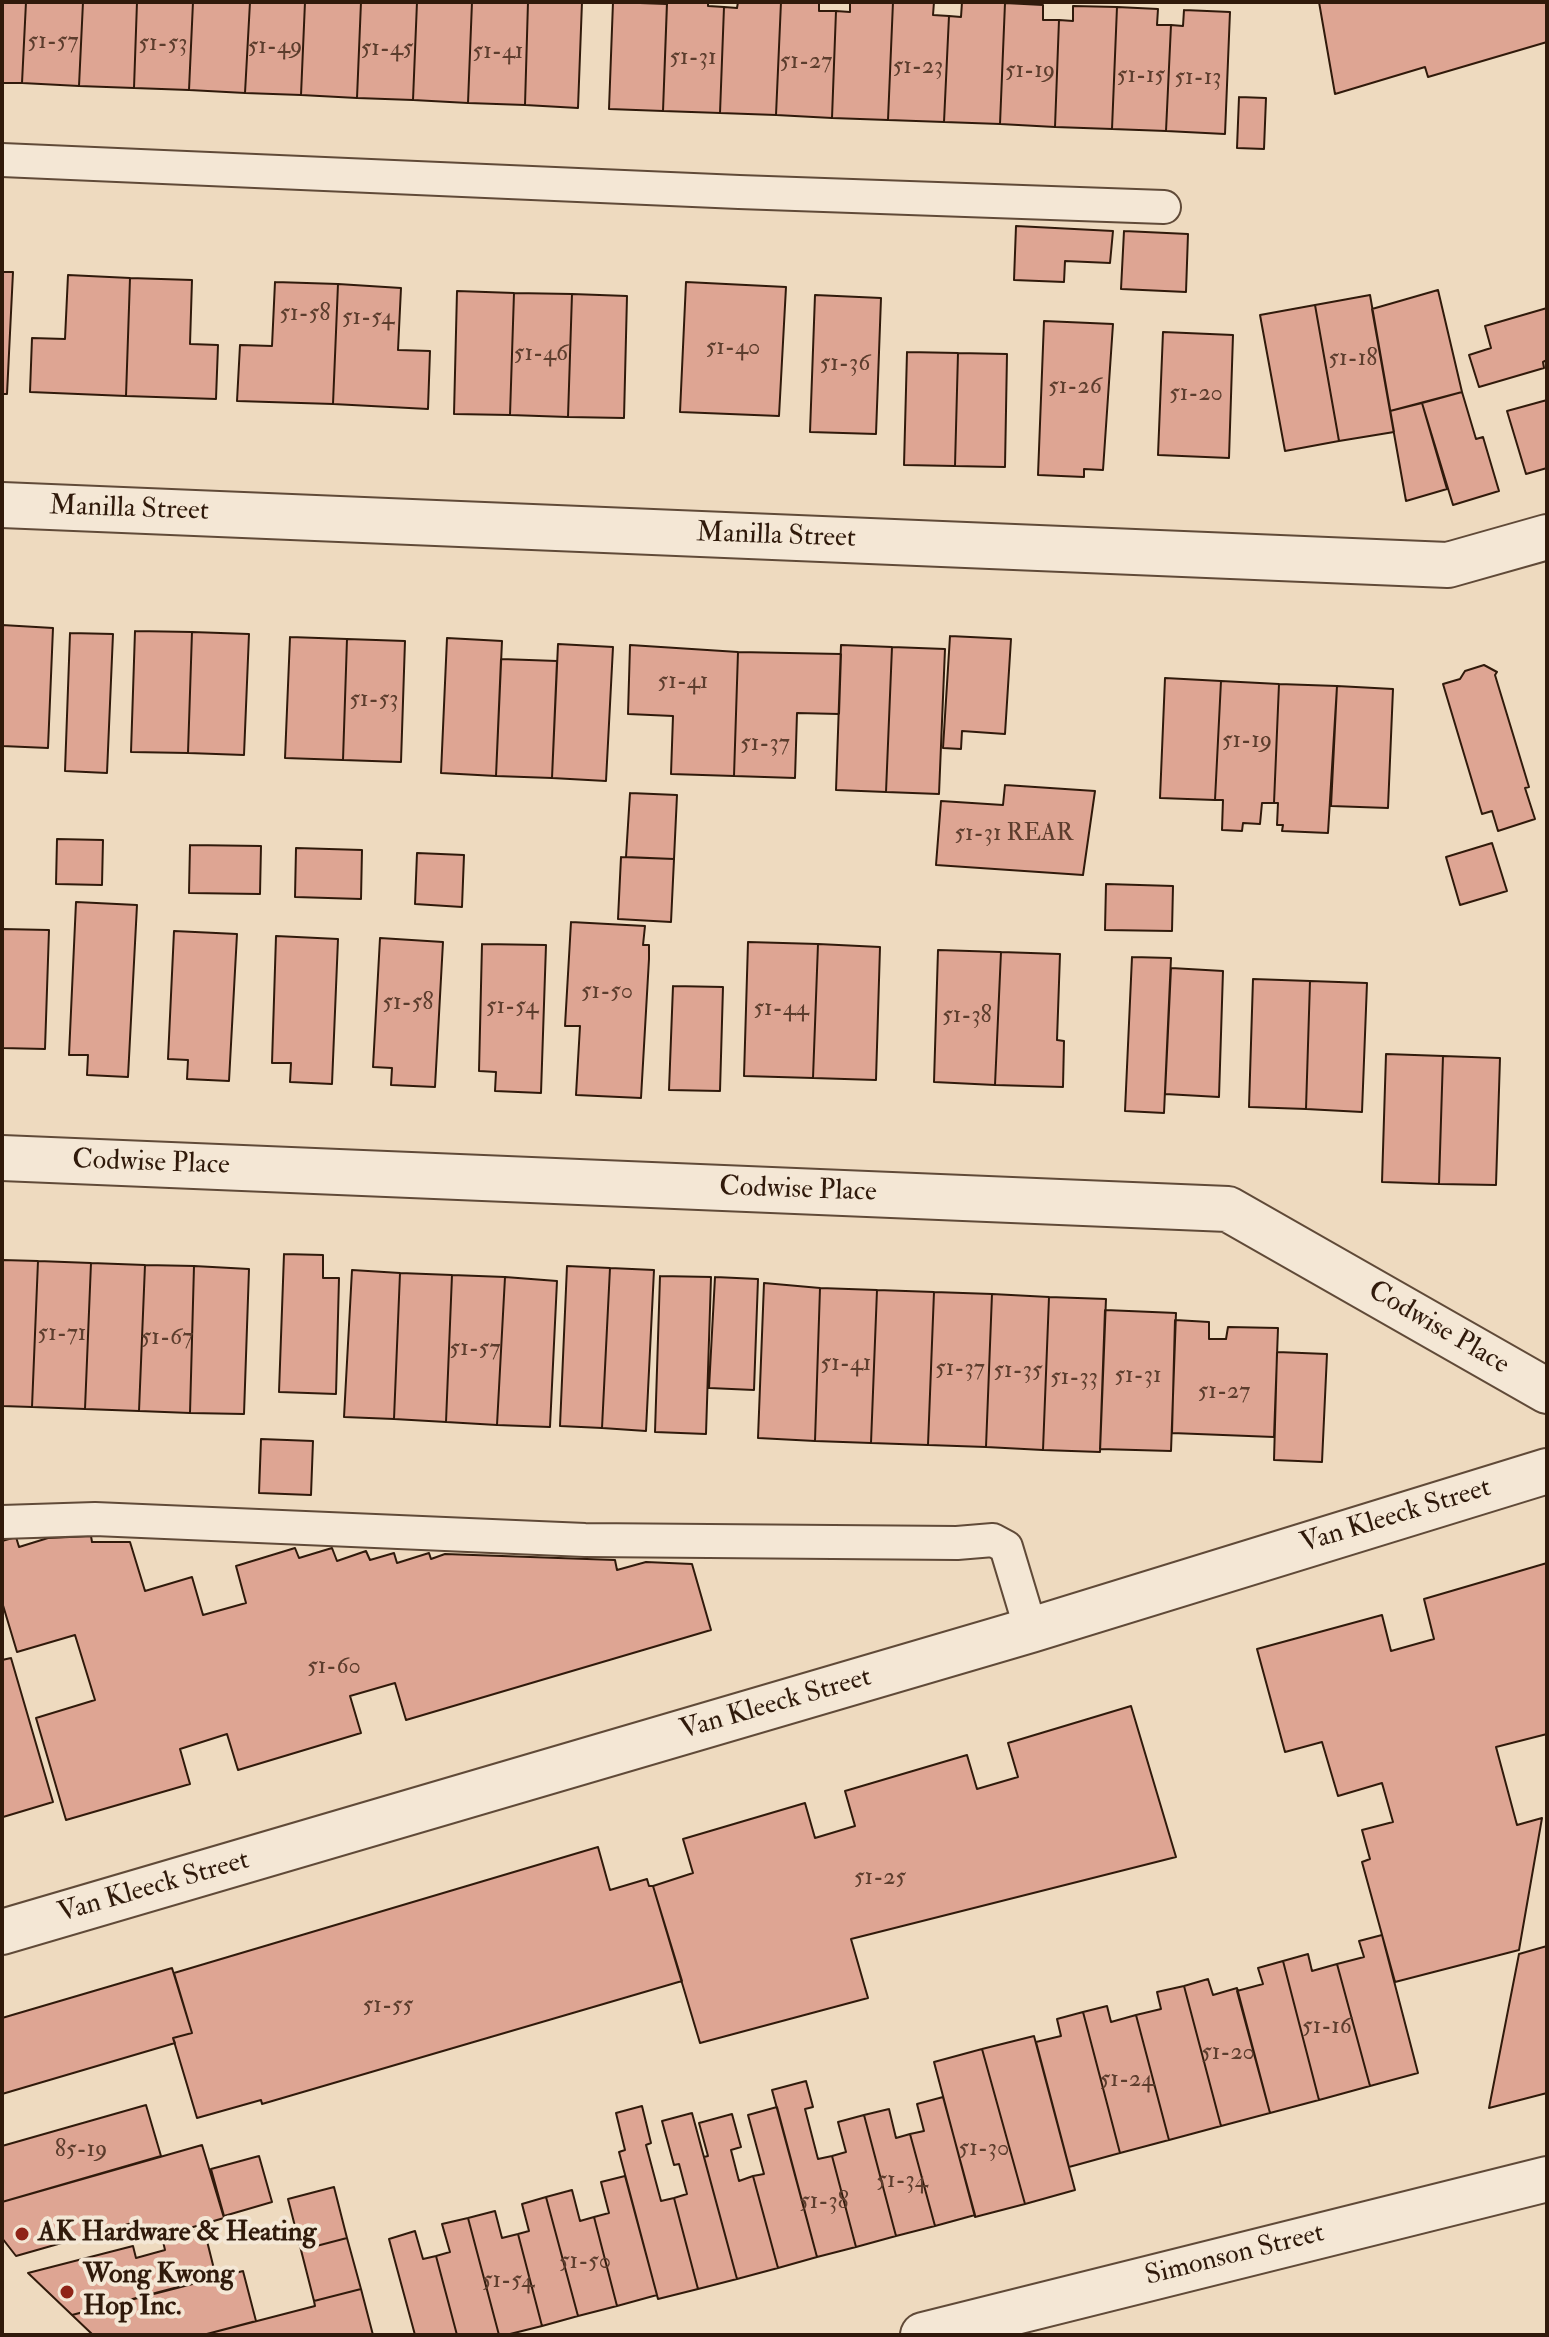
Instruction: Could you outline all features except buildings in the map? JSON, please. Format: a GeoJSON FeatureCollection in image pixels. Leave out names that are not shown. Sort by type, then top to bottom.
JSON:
{"type":"FeatureCollection","features":[{"type":"Feature","properties":{"kind":"street","name":"Manilla Street"},"geometry":{"type":"LineString","coordinates":[[2,505],[1448,565],[1547,537]]}},
{"type":"Feature","properties":{"kind":"street","name":"Codwise Place"},"geometry":{"type":"LineString","coordinates":[[2,1158],[1228,1209],[1547,1391]]}},
{"type":"Feature","properties":{"kind":"street","name":"Van Kleeck Street"},"geometry":{"type":"LineString","coordinates":[[2,1932],[1031,1630],[1547,1471]]}},
{"type":"Feature","properties":{"kind":"street","name":"Simonson Street"},"geometry":{"type":"LineString","coordinates":[[923,2335],[1547,2179]]}},
{"type":"Feature","properties":{"kind":"lane"},"geometry":{"type":"LineString","coordinates":[[2,160],[1164,207]]}},
{"type":"Feature","properties":{"kind":"lane"},"geometry":{"type":"LineString","coordinates":[[2,1522],[95,1519],[616,1540],[957,1543],[993,1540],[1006,1547],[1031,1630]]}},
{"type":"Feature","properties":{"kind":"place","name":"AK Hardware & Heating"},"geometry":{"type":"Point","coordinates":[22,2234]}},
{"type":"Feature","properties":{"kind":"place","name":"Wong Kwong Hop Inc."},"geometry":{"type":"Point","coordinates":[67,2292]}}]}
